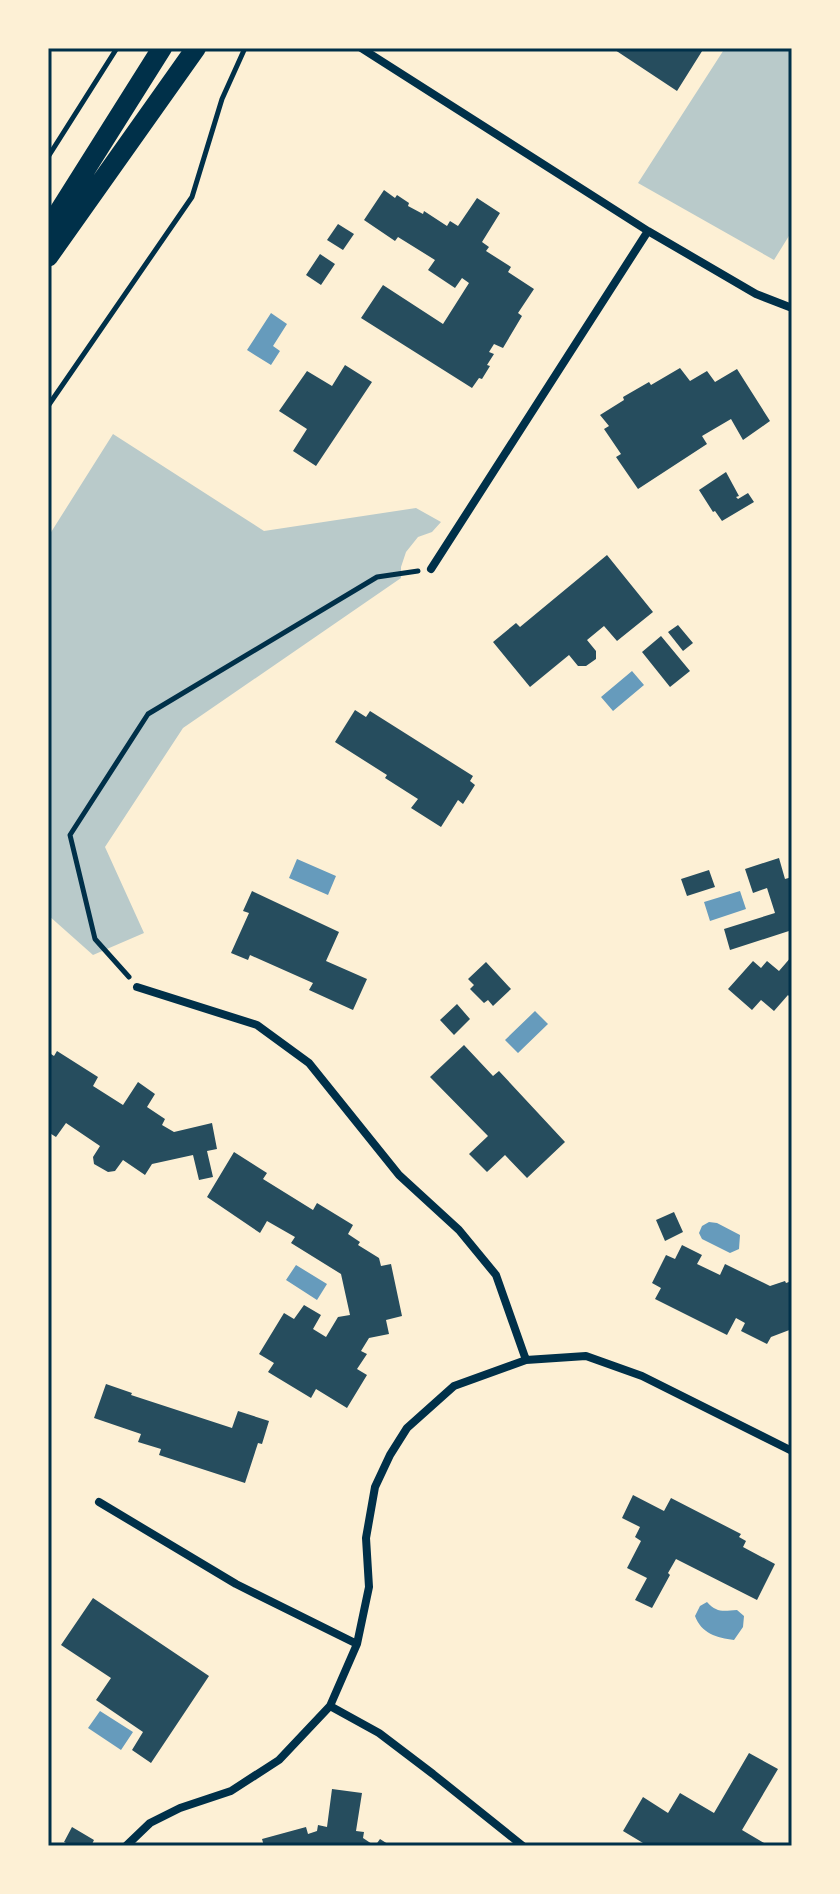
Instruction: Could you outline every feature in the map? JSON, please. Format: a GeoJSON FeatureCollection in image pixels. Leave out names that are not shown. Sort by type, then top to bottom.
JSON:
{"type":"FeatureCollection","features":[{"type":"Feature","properties":{"kind":"main road"},"geometry":{"type":"LineString","coordinates":[[48,229],[162,48]]}},
{"type":"Feature","properties":{"kind":"main road"},"geometry":{"type":"LineString","coordinates":[[48,257],[196,48]]}},
{"type":"Feature","properties":{"kind":"street"},"geometry":{"type":"LineString","coordinates":[[361,48],[648,231],[756,294],[792,308]]}},
{"type":"Feature","properties":{"kind":"street"},"geometry":{"type":"LineString","coordinates":[[431,569],[648,231]]}},
{"type":"Feature","properties":{"kind":"street"},"geometry":{"type":"LineString","coordinates":[[137,987],[257,1025],[309,1063],[399,1175],[459,1230],[496,1275],[526,1360]]}},
{"type":"Feature","properties":{"kind":"street"},"geometry":{"type":"LineString","coordinates":[[126,1846],[150,1823],[180,1808],[231,1791],[279,1760],[330,1706],[357,1644],[369,1587],[366,1538],[375,1487],[407,1428],[454,1386],[526,1360],[586,1356],[642,1376],[792,1451]]}},
{"type":"Feature","properties":{"kind":"street"},"geometry":{"type":"LineString","coordinates":[[99,1502],[236,1584],[357,1644]]}},
{"type":"Feature","properties":{"kind":"street"},"geometry":{"type":"LineString","coordinates":[[330,1706],[379,1733],[523,1846]]}},
{"type":"Feature","properties":{"kind":"path"},"geometry":{"type":"LineString","coordinates":[[48,157],[117,48]]}},
{"type":"Feature","properties":{"kind":"path"},"geometry":{"type":"LineString","coordinates":[[48,406],[192,197],[222,99],[245,48]]}},
{"type":"Feature","properties":{"kind":"path"},"geometry":{"type":"LineString","coordinates":[[137,987],[95,939],[70,835],[148,714],[377,577],[431,569]]}},
{"type":"Feature","properties":{"kind":"shaded area"},"geometry":{"type":"Polygon","coordinates":[[[725,48],[792,48],[792,231],[774,260],[638,183],[725,48]]]}},
{"type":"Feature","properties":{"kind":"shaded area"},"geometry":{"type":"Polygon","coordinates":[[[113,434],[264,531],[416,508],[441,522],[432,532],[418,537],[406,552],[401,578],[183,728],[105,847],[144,933],[93,955],[48,915],[48,537],[113,434]]]}},
{"type":"Feature","properties":{"kind":"water"},"geometry":{"type":"Polygon","coordinates":[[[271,313],[287,324],[273,346],[280,351],[271,365],[247,350],[271,313]]]}},
{"type":"Feature","properties":{"kind":"water"},"geometry":{"type":"Polygon","coordinates":[[[632,671],[644,685],[613,711],[601,697],[632,671]]]}},
{"type":"Feature","properties":{"kind":"water"},"geometry":{"type":"Polygon","coordinates":[[[297,859],[336,876],[328,895],[289,878],[297,859]]]}},
{"type":"Feature","properties":{"kind":"water"},"geometry":{"type":"Polygon","coordinates":[[[740,891],[746,909],[710,921],[704,902],[740,891]]]}},
{"type":"Feature","properties":{"kind":"water"},"geometry":{"type":"Polygon","coordinates":[[[535,1011],[548,1024],[518,1053],[505,1040],[535,1011]]]}},
{"type":"Feature","properties":{"kind":"water"},"geometry":{"type":"Polygon","coordinates":[[[709,1222],[740,1235],[739,1249],[730,1253],[702,1239],[699,1233],[702,1226],[709,1222]]]}},
{"type":"Feature","properties":{"kind":"water"},"geometry":{"type":"Polygon","coordinates":[[[296,1265],[327,1284],[317,1300],[286,1280],[296,1265]]]}},
{"type":"Feature","properties":{"kind":"water"},"geometry":{"type":"Polygon","coordinates":[[[707,1602],[717,1610],[737,1610],[744,1616],[743,1627],[734,1640],[710,1634],[701,1627],[695,1616],[700,1606],[707,1602]]]}},
{"type":"Feature","properties":{"kind":"water"},"geometry":{"type":"Polygon","coordinates":[[[100,1711],[133,1732],[121,1750],[88,1728],[100,1711]]]}},
{"type":"Feature","properties":{"kind":"building"},"geometry":{"type":"Polygon","coordinates":[[[612,48],[704,48],[677,91],[612,48]]]}},
{"type":"Feature","properties":{"kind":"building"},"geometry":{"type":"Polygon","coordinates":[[[384,190],[447,226],[450,221],[458,226],[477,198],[500,213],[482,242],[489,247],[486,251],[511,267],[508,272],[534,289],[518,313],[522,316],[503,348],[494,344],[489,352],[494,354],[487,365],[490,366],[472,388],[361,318],[383,285],[443,324],[469,283],[462,278],[455,288],[428,270],[435,260],[398,237],[395,241],[364,220],[384,190]]]}},
{"type":"Feature","properties":{"kind":"building"},"geometry":{"type":"Polygon","coordinates":[[[338,224],[354,234],[343,250],[327,240],[338,224]]]}},
{"type":"Feature","properties":{"kind":"building"},"geometry":{"type":"Polygon","coordinates":[[[320,254],[335,264],[321,285],[306,275],[320,254]]]}},
{"type":"Feature","properties":{"kind":"building"},"geometry":{"type":"Polygon","coordinates":[[[345,365],[372,382],[316,466],[293,451],[307,429],[279,411],[307,371],[332,386],[345,365]]]}},
{"type":"Feature","properties":{"kind":"building"},"geometry":{"type":"Polygon","coordinates":[[[680,368],[690,381],[707,371],[715,382],[737,369],[770,421],[743,440],[731,419],[702,436],[707,444],[638,489],[616,457],[621,454],[604,429],[609,426],[600,415],[624,400],[623,397],[680,368]]]}},
{"type":"Feature","properties":{"kind":"building"},"geometry":{"type":"Polygon","coordinates":[[[726,472],[739,496],[736,497],[738,499],[748,493],[754,502],[722,521],[699,490],[726,472]]]}},
{"type":"Feature","properties":{"kind":"building"},"geometry":{"type":"Polygon","coordinates":[[[607,555],[653,612],[617,641],[604,626],[587,640],[596,651],[596,659],[586,666],[578,666],[569,655],[530,687],[493,642],[516,623],[520,627],[607,555]]]}},
{"type":"Feature","properties":{"kind":"building"},"geometry":{"type":"Polygon","coordinates":[[[678,625],[693,643],[683,651],[668,632],[678,625]]]}},
{"type":"Feature","properties":{"kind":"building"},"geometry":{"type":"Polygon","coordinates":[[[661,636],[690,671],[670,687],[642,652],[661,636]]]}},
{"type":"Feature","properties":{"kind":"building"},"geometry":{"type":"Polygon","coordinates":[[[355,710],[366,717],[370,711],[473,776],[470,781],[475,785],[463,804],[458,800],[441,827],[411,808],[418,799],[335,742],[355,710]]]}},
{"type":"Feature","properties":{"kind":"building"},"geometry":{"type":"Polygon","coordinates":[[[779,858],[785,879],[792,877],[792,930],[730,950],[724,929],[775,913],[767,888],[753,893],[745,869],[779,858]]]}},
{"type":"Feature","properties":{"kind":"building"},"geometry":{"type":"Polygon","coordinates":[[[709,870],[715,887],[687,896],[681,879],[709,870]]]}},
{"type":"Feature","properties":{"kind":"building"},"geometry":{"type":"Polygon","coordinates":[[[252,891],[339,932],[326,961],[367,979],[353,1010],[309,990],[313,983],[250,955],[248,960],[231,953],[249,913],[243,911],[252,891]]]}},
{"type":"Feature","properties":{"kind":"building"},"geometry":{"type":"Polygon","coordinates":[[[792,956],[792,999],[788,995],[774,1011],[761,1000],[752,1010],[728,989],[753,961],[761,968],[767,961],[779,971],[792,956]]]}},
{"type":"Feature","properties":{"kind":"building"},"geometry":{"type":"Polygon","coordinates":[[[486,962],[511,989],[493,1006],[488,1000],[484,1003],[470,989],[474,985],[468,979],[486,962]]]}},
{"type":"Feature","properties":{"kind":"building"},"geometry":{"type":"Polygon","coordinates":[[[457,1004],[470,1019],[454,1035],[440,1020],[457,1004]]]}},
{"type":"Feature","properties":{"kind":"building"},"geometry":{"type":"Polygon","coordinates":[[[464,1045],[493,1076],[499,1071],[565,1142],[527,1178],[505,1155],[487,1172],[469,1154],[488,1136],[430,1077],[464,1045]]]}},
{"type":"Feature","properties":{"kind":"building"},"geometry":{"type":"Polygon","coordinates":[[[57,1051],[98,1077],[93,1086],[123,1105],[138,1082],[155,1094],[147,1107],[165,1119],[162,1125],[174,1132],[212,1123],[217,1149],[207,1151],[213,1177],[199,1180],[193,1155],[152,1164],[145,1175],[123,1160],[115,1171],[108,1172],[94,1164],[93,1157],[100,1146],[66,1123],[56,1137],[48,1132],[48,1052],[54,1056],[57,1051]]]}},
{"type":"Feature","properties":{"kind":"building"},"geometry":{"type":"Polygon","coordinates":[[[234,1152],[267,1173],[263,1179],[313,1210],[317,1203],[353,1225],[348,1234],[360,1242],[358,1245],[379,1258],[381,1266],[391,1264],[402,1316],[386,1320],[389,1334],[369,1338],[361,1351],[367,1354],[357,1369],[367,1375],[347,1408],[316,1389],[311,1398],[268,1372],[274,1363],[259,1354],[284,1313],[294,1319],[304,1305],[321,1315],[313,1329],[326,1337],[338,1317],[350,1315],[341,1274],[291,1243],[295,1237],[267,1221],[260,1233],[207,1197],[234,1152]]]}},
{"type":"Feature","properties":{"kind":"building"},"geometry":{"type":"Polygon","coordinates":[[[674,1212],[683,1232],[665,1241],[656,1220],[674,1212]]]}},
{"type":"Feature","properties":{"kind":"building"},"geometry":{"type":"Polygon","coordinates":[[[682,1245],[702,1255],[697,1264],[720,1275],[725,1264],[770,1286],[792,1281],[792,1329],[771,1337],[767,1344],[741,1331],[745,1323],[736,1318],[727,1335],[655,1299],[661,1288],[652,1283],[666,1255],[675,1259],[682,1245]]]}},
{"type":"Feature","properties":{"kind":"building"},"geometry":{"type":"Polygon","coordinates":[[[106,1384],[232,1428],[238,1411],[269,1421],[245,1483],[159,1455],[161,1449],[138,1442],[141,1434],[94,1418],[106,1384]]]}},
{"type":"Feature","properties":{"kind":"building"},"geometry":{"type":"Polygon","coordinates":[[[633,1495],[664,1511],[671,1498],[741,1534],[739,1537],[746,1541],[743,1547],[775,1564],[757,1600],[676,1559],[652,1608],[635,1600],[647,1578],[627,1568],[641,1541],[635,1537],[640,1527],[622,1518],[633,1495]]]}},
{"type":"Feature","properties":{"kind":"building"},"geometry":{"type":"Polygon","coordinates":[[[93,1598],[209,1676],[151,1763],[132,1750],[143,1732],[96,1700],[111,1678],[61,1645],[93,1598]]]}},
{"type":"Feature","properties":{"kind":"building"},"geometry":{"type":"Polygon","coordinates":[[[749,1753],[778,1769],[742,1830],[769,1846],[648,1846],[623,1831],[643,1797],[668,1813],[680,1793],[714,1813],[749,1753]]]}},
{"type":"Feature","properties":{"kind":"building"},"geometry":{"type":"Polygon","coordinates":[[[332,1789],[362,1793],[356,1831],[364,1832],[363,1838],[375,1846],[264,1846],[262,1839],[306,1827],[308,1834],[317,1831],[318,1825],[327,1827],[332,1789]]]}},
{"type":"Feature","properties":{"kind":"building"},"geometry":{"type":"Polygon","coordinates":[[[72,1827],[94,1840],[91,1846],[72,1846],[64,1842],[72,1827]]]}},
{"type":"Feature","properties":{"kind":"building"},"geometry":{"type":"Polygon","coordinates":[[[380,1839],[391,1846],[375,1846],[380,1839]]]}}]}
